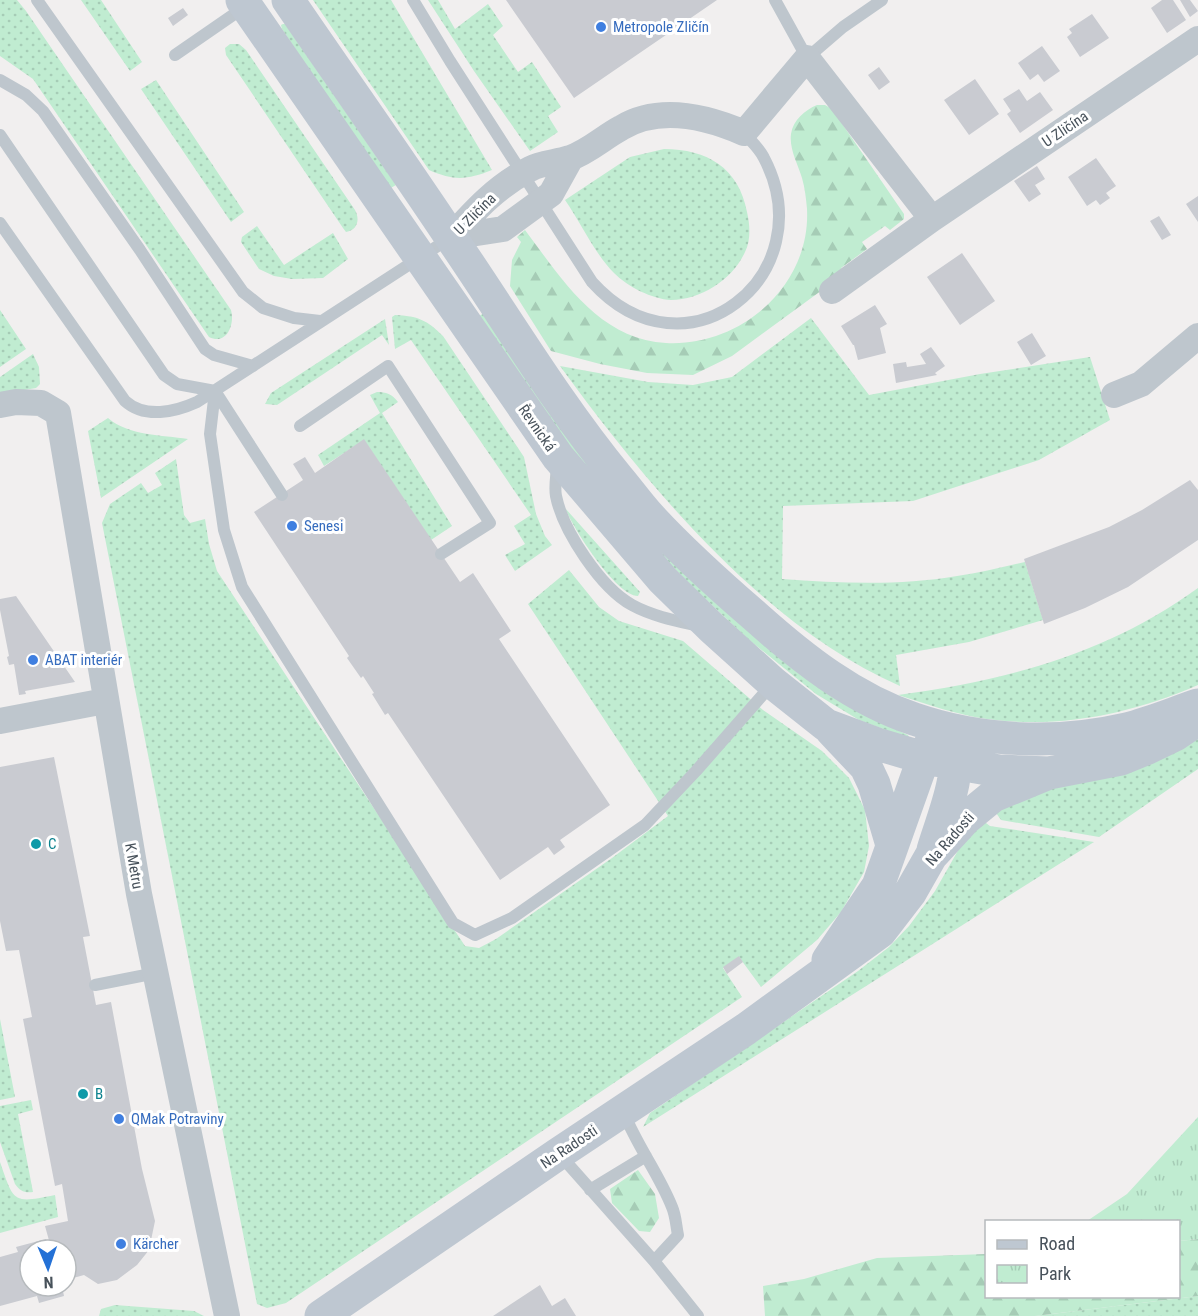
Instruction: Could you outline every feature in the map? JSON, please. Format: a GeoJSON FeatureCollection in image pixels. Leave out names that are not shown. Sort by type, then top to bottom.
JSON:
{"type":"FeatureCollection","features":[{"type":"Feature","properties":{"kind":"main road"},"geometry":{"type":"LineString","coordinates":[[288,0],[590,444],[649,516],[716,583],[816,667],[866,699],[912,719],[944,728],[1002,738],[1074,738],[1129,729],[1198,705]]}},
{"type":"Feature","properties":{"kind":"main road","name":"Řevnická"},"geometry":{"type":"LineString","coordinates":[[247,2],[558,457],[663,580],[772,683],[826,725],[924,758]]}},
{"type":"Feature","properties":{"kind":"main road","name":"Na Radosti"},"geometry":{"type":"LineString","coordinates":[[321,1316],[746,1029],[880,932],[910,893],[931,856],[965,819],[993,796],[1049,773],[1120,759],[1166,739],[1198,718]]}},
{"type":"Feature","properties":{"kind":"main road"},"geometry":{"type":"LineString","coordinates":[[826,725],[866,767],[874,784],[892,845]]}},
{"type":"Feature","properties":{"kind":"main road"},"geometry":{"type":"LineString","coordinates":[[931,856],[956,765],[954,749],[944,728]]}},
{"type":"Feature","properties":{"kind":"main road","name":"Na Radosti"},"geometry":{"type":"LineString","coordinates":[[816,977],[878,886],[924,758],[930,744],[944,728]]}},
{"type":"Feature","properties":{"kind":"main road","name":"Na Radosti"},"geometry":{"type":"LineString","coordinates":[[924,758],[999,771],[1049,773]]}},
{"type":"Feature","properties":{"kind":"street","name":"U Zličína"},"geometry":{"type":"LineString","coordinates":[[832,291],[932,219],[1198,39]]}},
{"type":"Feature","properties":{"kind":"street"},"geometry":{"type":"LineString","coordinates":[[744,133],[807,58],[932,219]]}},
{"type":"Feature","properties":{"kind":"street","name":"U Zličína"},"geometry":{"type":"LineString","coordinates":[[451,237],[484,200],[531,168],[571,158],[624,126],[650,118],[695,117],[718,122],[744,133]]}},
{"type":"Feature","properties":{"kind":"street","name":"U Zličína"},"geometry":{"type":"LineString","coordinates":[[451,237],[503,230],[551,194],[571,158]]}},
{"type":"Feature","properties":{"kind":"street"},"geometry":{"type":"LineString","coordinates":[[1114,395],[1141,384],[1198,336]]}},
{"type":"Feature","properties":{"kind":"street","name":"K Metru"},"geometry":{"type":"LineString","coordinates":[[0,405],[16,402],[41,403],[58,413],[139,894],[227,1316]]}},
{"type":"Feature","properties":{"kind":"street"},"geometry":{"type":"LineString","coordinates":[[0,721],[105,701]]}},
{"type":"Feature","properties":{"kind":"lane"},"geometry":{"type":"LineString","coordinates":[[37,0],[243,292],[263,308],[294,318],[320,321]]}},
{"type":"Feature","properties":{"kind":"lane"},"geometry":{"type":"LineString","coordinates":[[413,0],[592,282],[608,298],[627,311],[648,320],[685,324],[714,316],[728,309],[746,294],[768,267],[778,233],[776,188],[764,156],[744,133]]}},
{"type":"Feature","properties":{"kind":"lane"},"geometry":{"type":"LineString","coordinates":[[775,0],[807,58],[843,27],[882,0]]}},
{"type":"Feature","properties":{"kind":"lane"},"geometry":{"type":"LineString","coordinates":[[175,55],[247,2]]}},
{"type":"Feature","properties":{"kind":"lane"},"geometry":{"type":"LineString","coordinates":[[0,80],[26,95],[43,111],[140,250],[205,349],[214,355],[253,366]]}},
{"type":"Feature","properties":{"kind":"lane"},"geometry":{"type":"LineString","coordinates":[[0,135],[164,375],[177,384],[215,391],[282,495]]}},
{"type":"Feature","properties":{"kind":"lane"},"geometry":{"type":"LineString","coordinates":[[0,223],[116,388],[130,405],[149,412],[172,412],[197,402],[451,237]]}},
{"type":"Feature","properties":{"kind":"lane"},"geometry":{"type":"LineString","coordinates":[[300,426],[388,366],[490,523],[441,555]]}},
{"type":"Feature","properties":{"kind":"lane"},"geometry":{"type":"LineString","coordinates":[[215,391],[210,434],[224,530],[242,587],[453,923],[475,935],[512,918],[645,825],[696,771],[772,683]]}},
{"type":"Feature","properties":{"kind":"lane"},"geometry":{"type":"LineString","coordinates":[[558,457],[555,493],[562,518],[603,579],[618,595],[645,611],[681,622],[712,628]]}},
{"type":"Feature","properties":{"kind":"lane"},"geometry":{"type":"LineString","coordinates":[[95,985],[156,973]]}},
{"type":"Feature","properties":{"kind":"lane"},"geometry":{"type":"LineString","coordinates":[[623,1111],[634,1138],[646,1156],[673,1209],[678,1235],[654,1261]]}},
{"type":"Feature","properties":{"kind":"lane"},"geometry":{"type":"LineString","coordinates":[[558,1154],[654,1261],[698,1316]]}},
{"type":"Feature","properties":{"kind":"lane"},"geometry":{"type":"LineString","coordinates":[[590,1190],[646,1156]]}},
{"type":"Feature","properties":{"kind":"green space"},"geometry":{"type":"Polygon","coordinates":[[[0,0],[17,0],[26,11],[231,310],[231,327],[221,339],[209,337],[33,79],[0,56],[0,0]]]}},
{"type":"Feature","properties":{"kind":"green space"},"geometry":{"type":"Polygon","coordinates":[[[81,0],[101,0],[142,62],[130,71],[81,0]]]}},
{"type":"Feature","properties":{"kind":"green space"},"geometry":{"type":"Polygon","coordinates":[[[313,0],[391,0],[492,170],[460,178],[429,170],[313,0]]]}},
{"type":"Feature","properties":{"kind":"green space"},"geometry":{"type":"Polygon","coordinates":[[[428,0],[438,0],[455,29],[488,4],[503,26],[493,35],[518,72],[532,62],[561,107],[548,116],[558,132],[530,151],[428,0]]]}},
{"type":"Feature","properties":{"kind":"green space"},"geometry":{"type":"Polygon","coordinates":[[[283,24],[396,185],[389,189],[282,29],[283,24]]]}},
{"type":"Feature","properties":{"kind":"green space"},"geometry":{"type":"Polygon","coordinates":[[[230,44],[239,44],[246,50],[355,210],[358,220],[350,231],[346,232],[343,228],[226,55],[225,48],[230,44]]]}},
{"type":"Feature","properties":{"kind":"green space"},"geometry":{"type":"Polygon","coordinates":[[[156,80],[244,212],[231,222],[141,89],[156,80]]]}},
{"type":"Feature","properties":{"kind":"green space"},"geometry":{"type":"Polygon","coordinates":[[[817,105],[825,105],[832,109],[904,214],[904,219],[890,230],[885,226],[862,242],[867,249],[841,268],[844,274],[732,356],[693,375],[647,373],[551,351],[510,286],[512,260],[521,242],[517,237],[525,230],[553,268],[584,303],[620,331],[642,339],[666,343],[693,342],[720,335],[744,323],[766,306],[784,286],[797,263],[805,237],[807,209],[805,194],[793,151],[791,134],[800,116],[817,105]]]}},
{"type":"Feature","properties":{"kind":"green space"},"geometry":{"type":"Polygon","coordinates":[[[664,149],[680,150],[707,157],[729,173],[743,197],[749,227],[745,252],[733,271],[704,292],[671,300],[641,291],[614,273],[594,248],[565,200],[630,157],[664,149]]]}},
{"type":"Feature","properties":{"kind":"green space"},"geometry":{"type":"Polygon","coordinates":[[[257,226],[284,265],[333,233],[348,259],[323,278],[292,279],[274,276],[259,269],[241,242],[242,237],[257,226]]]}},
{"type":"Feature","properties":{"kind":"green space"},"geometry":{"type":"Polygon","coordinates":[[[0,310],[26,349],[0,367],[0,310]]]}},
{"type":"Feature","properties":{"kind":"green space"},"geometry":{"type":"Polygon","coordinates":[[[484,313],[519,368],[869,717],[908,735],[910,739],[859,720],[816,694],[748,639],[657,551],[589,474],[476,318],[484,313]]]}},
{"type":"Feature","properties":{"kind":"green space"},"geometry":{"type":"Polygon","coordinates":[[[395,315],[422,320],[443,336],[524,457],[536,514],[545,536],[552,545],[515,571],[505,555],[525,544],[514,526],[531,515],[411,340],[395,349],[392,317],[395,315]]]}},
{"type":"Feature","properties":{"kind":"green space"},"geometry":{"type":"Polygon","coordinates":[[[811,318],[869,395],[980,374],[1090,357],[1110,420],[1039,460],[913,501],[783,506],[782,579],[848,582],[913,581],[966,575],[1025,562],[1043,620],[969,642],[896,655],[900,686],[850,660],[802,628],[755,590],[711,548],[630,457],[560,366],[648,382],[693,385],[732,377],[811,318]]]}},
{"type":"Feature","properties":{"kind":"green space"},"geometry":{"type":"Polygon","coordinates":[[[385,319],[389,345],[382,335],[277,405],[265,404],[271,393],[385,319]]]}},
{"type":"Feature","properties":{"kind":"green space"},"geometry":{"type":"Polygon","coordinates":[[[33,354],[39,367],[40,384],[36,388],[0,394],[0,377],[33,354]]]}},
{"type":"Feature","properties":{"kind":"green space"},"geometry":{"type":"Polygon","coordinates":[[[377,392],[389,394],[398,402],[382,413],[452,526],[431,540],[364,440],[324,466],[318,455],[380,413],[370,395],[377,392]]]}},
{"type":"Feature","properties":{"kind":"green space"},"geometry":{"type":"Polygon","coordinates":[[[108,418],[136,432],[188,439],[101,498],[88,431],[108,418]]]}},
{"type":"Feature","properties":{"kind":"green space"},"geometry":{"type":"Polygon","coordinates":[[[176,459],[184,515],[190,523],[205,519],[217,571],[465,946],[479,948],[496,939],[668,816],[528,604],[569,570],[599,607],[619,621],[683,641],[763,710],[822,751],[849,778],[865,810],[869,846],[864,872],[841,912],[817,940],[761,987],[739,957],[723,968],[742,997],[286,1303],[267,1308],[257,1304],[102,523],[110,504],[141,483],[148,493],[162,485],[155,473],[176,459]]]}},
{"type":"Feature","properties":{"kind":"green space"},"geometry":{"type":"Polygon","coordinates":[[[565,508],[640,592],[638,596],[618,585],[607,573],[586,545],[565,508]]]}},
{"type":"Feature","properties":{"kind":"green space"},"geometry":{"type":"Polygon","coordinates":[[[1198,588],[1198,685],[1173,695],[1095,717],[1014,722],[976,717],[898,695],[978,681],[1055,661],[1128,630],[1198,588]]]}},
{"type":"Feature","properties":{"kind":"green space"},"geometry":{"type":"Polygon","coordinates":[[[1198,739],[1198,769],[1099,837],[1001,820],[994,810],[1014,796],[1198,739]]]}},
{"type":"Feature","properties":{"kind":"green space"},"geometry":{"type":"Polygon","coordinates":[[[982,820],[990,826],[1094,842],[643,1127],[650,1113],[858,971],[889,947],[909,926],[935,891],[960,847],[982,820]]]}},
{"type":"Feature","properties":{"kind":"green space"},"geometry":{"type":"Polygon","coordinates":[[[0,1019],[15,1097],[0,1100],[0,1019]]]}},
{"type":"Feature","properties":{"kind":"green space"},"geometry":{"type":"Polygon","coordinates":[[[31,1100],[33,1110],[18,1114],[33,1192],[27,1192],[15,1184],[0,1142],[0,1106],[31,1100]]]}},
{"type":"Feature","properties":{"kind":"green space"},"geometry":{"type":"Polygon","coordinates":[[[1198,1117],[1198,1239],[1180,1241],[1180,1220],[1088,1220],[1127,1194],[1198,1117]]]}},
{"type":"Feature","properties":{"kind":"green space"},"geometry":{"type":"Polygon","coordinates":[[[0,1162],[8,1185],[17,1197],[30,1199],[55,1195],[58,1217],[0,1233],[0,1162]]]}},
{"type":"Feature","properties":{"kind":"green space"},"geometry":{"type":"Polygon","coordinates":[[[638,1170],[655,1194],[659,1218],[650,1232],[639,1231],[612,1203],[610,1189],[638,1170]]]}},
{"type":"Feature","properties":{"kind":"green space"},"geometry":{"type":"Polygon","coordinates":[[[1198,1239],[1198,1296],[1035,1316],[765,1316],[763,1286],[804,1279],[877,1258],[985,1254],[985,1298],[1180,1298],[1180,1241],[1198,1239]]]}},
{"type":"Feature","properties":{"kind":"green space"},"geometry":{"type":"Polygon","coordinates":[[[1198,1296],[1198,1316],[1035,1316],[1198,1296]]]}},
{"type":"Feature","properties":{"kind":"green space"},"geometry":{"type":"Polygon","coordinates":[[[115,1305],[194,1311],[204,1316],[99,1316],[101,1309],[115,1305]]]}},
{"type":"Feature","properties":{"kind":"building","name":"Metropole Zličín"},"geometry":{"type":"Polygon","coordinates":[[[506,0],[717,0],[574,98],[506,0]]]}},
{"type":"Feature","properties":{"kind":"building"},"geometry":{"type":"Polygon","coordinates":[[[1162,0],[1173,0],[1186,20],[1167,33],[1151,8],[1162,0]]]}},
{"type":"Feature","properties":{"kind":"building"},"geometry":{"type":"Polygon","coordinates":[[[1180,0],[1190,0],[1198,11],[1190,17],[1180,0]]]}},
{"type":"Feature","properties":{"kind":"building"},"geometry":{"type":"Polygon","coordinates":[[[183,8],[188,15],[173,26],[168,18],[183,8]]]}},
{"type":"Feature","properties":{"kind":"building"},"geometry":{"type":"Polygon","coordinates":[[[1092,14],[1109,38],[1080,57],[1067,37],[1072,33],[1069,29],[1092,14]]]}},
{"type":"Feature","properties":{"kind":"building"},"geometry":{"type":"Polygon","coordinates":[[[1042,46],[1060,71],[1044,82],[1038,74],[1030,80],[1018,63],[1042,46]]]}},
{"type":"Feature","properties":{"kind":"building"},"geometry":{"type":"Polygon","coordinates":[[[879,67],[890,82],[879,90],[868,75],[879,67]]]}},
{"type":"Feature","properties":{"kind":"building"},"geometry":{"type":"Polygon","coordinates":[[[975,79],[999,114],[969,135],[944,100],[975,79]]]}},
{"type":"Feature","properties":{"kind":"building"},"geometry":{"type":"Polygon","coordinates":[[[1019,89],[1027,101],[1040,92],[1053,110],[1020,133],[1007,114],[1011,111],[1003,99],[1019,89]]]}},
{"type":"Feature","properties":{"kind":"building"},"geometry":{"type":"Polygon","coordinates":[[[1096,158],[1116,186],[1106,193],[1110,198],[1100,205],[1096,200],[1087,206],[1068,177],[1096,158]]]}},
{"type":"Feature","properties":{"kind":"building"},"geometry":{"type":"Polygon","coordinates":[[[1037,166],[1045,179],[1035,185],[1041,194],[1029,202],[1014,181],[1037,166]]]}},
{"type":"Feature","properties":{"kind":"building"},"geometry":{"type":"Polygon","coordinates":[[[1198,196],[1198,222],[1186,204],[1198,196]]]}},
{"type":"Feature","properties":{"kind":"building"},"geometry":{"type":"Polygon","coordinates":[[[1159,216],[1171,235],[1162,240],[1150,221],[1159,216]]]}},
{"type":"Feature","properties":{"kind":"building"},"geometry":{"type":"Polygon","coordinates":[[[962,253],[995,301],[960,325],[927,277],[962,253]]]}},
{"type":"Feature","properties":{"kind":"building"},"geometry":{"type":"Polygon","coordinates":[[[875,305],[887,324],[880,328],[886,353],[858,360],[854,345],[841,326],[875,305]]]}},
{"type":"Feature","properties":{"kind":"building"},"geometry":{"type":"Polygon","coordinates":[[[1032,333],[1046,356],[1031,365],[1017,342],[1032,333]]]}},
{"type":"Feature","properties":{"kind":"building"},"geometry":{"type":"Polygon","coordinates":[[[931,347],[945,366],[935,373],[937,375],[896,383],[893,364],[906,362],[907,367],[926,364],[920,354],[931,347]]]}},
{"type":"Feature","properties":{"kind":"building"},"geometry":{"type":"Polygon","coordinates":[[[364,439],[460,582],[473,573],[511,631],[499,639],[610,805],[560,840],[565,847],[554,855],[548,847],[500,880],[388,713],[385,715],[372,694],[374,693],[347,658],[349,656],[254,512],[303,480],[293,464],[305,457],[315,473],[364,439]]]}},
{"type":"Feature","properties":{"kind":"building"},"geometry":{"type":"Polygon","coordinates":[[[1190,480],[1198,490],[1198,540],[1128,587],[1085,608],[1044,624],[1024,559],[1109,527],[1142,510],[1190,480]]]}},
{"type":"Feature","properties":{"kind":"building"},"geometry":{"type":"Polygon","coordinates":[[[16,596],[75,682],[25,691],[26,694],[19,695],[14,664],[9,665],[7,657],[9,656],[0,610],[0,599],[16,596]]]}},
{"type":"Feature","properties":{"kind":"building"},"geometry":{"type":"Polygon","coordinates":[[[54,757],[90,936],[83,937],[96,1005],[111,1002],[142,1169],[155,1221],[149,1250],[137,1265],[117,1280],[98,1284],[84,1275],[78,1277],[78,1238],[48,1238],[45,1226],[68,1221],[62,1184],[55,1186],[23,1019],[32,1017],[19,950],[6,951],[0,921],[0,767],[54,757]]]}},
{"type":"Feature","properties":{"kind":"building"},"geometry":{"type":"Polygon","coordinates":[[[739,956],[743,962],[727,974],[723,967],[739,956]]]}},
{"type":"Feature","properties":{"kind":"building"},"geometry":{"type":"Polygon","coordinates":[[[18,1252],[18,1298],[30,1298],[0,1306],[0,1257],[18,1252]]]}},
{"type":"Feature","properties":{"kind":"building"},"geometry":{"type":"Polygon","coordinates":[[[540,1285],[552,1306],[565,1298],[576,1316],[493,1316],[540,1285]]]}},
{"type":"Feature","properties":{"kind":"building"},"geometry":{"type":"Polygon","coordinates":[[[38,1298],[57,1298],[39,1303],[38,1298]]]}},
{"type":"Feature","properties":{"kind":"place","name":"Metropole Zličín"},"geometry":{"type":"Point","coordinates":[601,27]}},
{"type":"Feature","properties":{"kind":"place","name":"Senesi"},"geometry":{"type":"Point","coordinates":[292,526]}},
{"type":"Feature","properties":{"kind":"place","name":"ABAT interiér"},"geometry":{"type":"Point","coordinates":[33,660]}},
{"type":"Feature","properties":{"kind":"place","name":"C"},"geometry":{"type":"Point","coordinates":[36,844]}},
{"type":"Feature","properties":{"kind":"place","name":"B"},"geometry":{"type":"Point","coordinates":[83,1094]}},
{"type":"Feature","properties":{"kind":"place","name":"QMak Potraviny"},"geometry":{"type":"Point","coordinates":[119,1119]}},
{"type":"Feature","properties":{"kind":"place","name":"Kärcher"},"geometry":{"type":"Point","coordinates":[121,1244]}}]}
